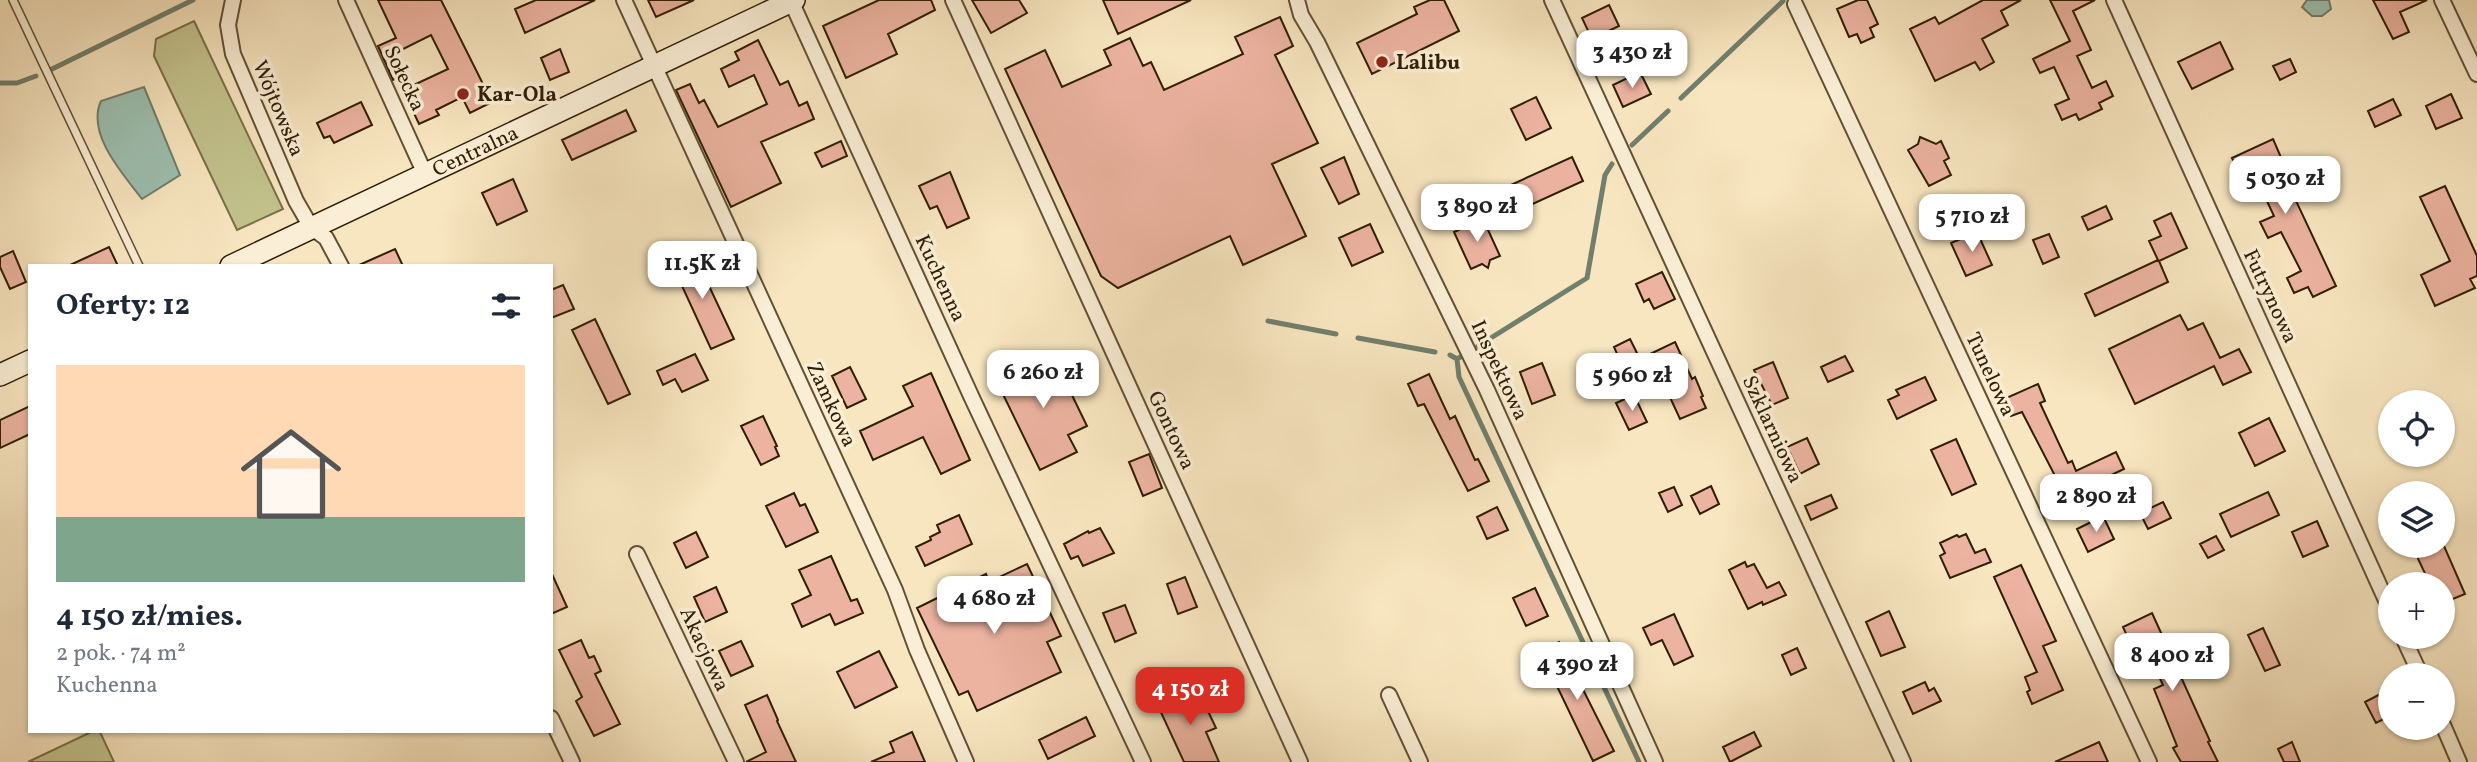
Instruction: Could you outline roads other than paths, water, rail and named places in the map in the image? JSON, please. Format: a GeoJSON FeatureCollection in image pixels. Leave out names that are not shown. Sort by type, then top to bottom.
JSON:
{"type":"FeatureCollection","features":[{"type":"Feature","properties":{"kind":"street","name":"Wójtowska"},"geometry":{"type":"LineString","coordinates":[[233,0],[228,25],[233,54],[296,201],[311,228],[326,238],[340,264]]}},
{"type":"Feature","properties":{"kind":"street","name":"Sołecka"},"geometry":{"type":"LineString","coordinates":[[346,0],[425,174]]}},
{"type":"Feature","properties":{"kind":"street","name":"Zamkowa"},"geometry":{"type":"LineString","coordinates":[[624,0],[895,590],[917,650],[966,762]]}},
{"type":"Feature","properties":{"kind":"street","name":"Gontowa"},"geometry":{"type":"LineString","coordinates":[[953,0],[1300,762]]}},
{"type":"Feature","properties":{"kind":"street","name":"Inspektowa"},"geometry":{"type":"LineString","coordinates":[[1297,0],[1301,15],[1323,54],[1487,390],[1655,762]]}},
{"type":"Feature","properties":{"kind":"street","name":"Szklarniowa"},"geometry":{"type":"LineString","coordinates":[[1552,0],[1903,762]]}},
{"type":"Feature","properties":{"kind":"street","name":"Futrynowa"},"geometry":{"type":"LineString","coordinates":[[2114,0],[2378,583]]}},
{"type":"Feature","properties":{"kind":"street"},"geometry":{"type":"LineString","coordinates":[[2442,0],[2477,74]]}},
{"type":"Feature","properties":{"kind":"street","name":"Centralna"},"geometry":{"type":"LineString","coordinates":[[235,264],[792,1]]}},
{"type":"Feature","properties":{"kind":"street","name":"Kuchenna"},"geometry":{"type":"LineString","coordinates":[[792,1],[972,398],[1143,762]]}},
{"type":"Feature","properties":{"kind":"street","name":"Tunelowa"},"geometry":{"type":"LineString","coordinates":[[1795,4],[2149,762]]}},
{"type":"Feature","properties":{"kind":"street"},"geometry":{"type":"LineString","coordinates":[[0,375],[28,362]]}},
{"type":"Feature","properties":{"kind":"street","name":"Akacjowa"},"geometry":{"type":"LineString","coordinates":[[637,554],[736,762]]}},
{"type":"Feature","properties":{"kind":"street"},"geometry":{"type":"LineString","coordinates":[[1389,695],[1420,762]]}},
{"type":"Feature","properties":{"kind":"street"},"geometry":{"type":"LineString","coordinates":[[553,722],[572,762]]}},
{"type":"Feature","properties":{"kind":"street"},"geometry":{"type":"LineString","coordinates":[[2449,740],[2459,762]]}},
{"type":"Feature","properties":{"kind":"lane"},"geometry":{"type":"LineString","coordinates":[[13,0],[138,264]]}},
{"type":"Feature","properties":{"kind":"waterway"},"geometry":{"type":"LineString","coordinates":[[50,70],[193,0]]}},
{"type":"Feature","properties":{"kind":"waterway"},"geometry":{"type":"LineString","coordinates":[[1681,98],[1783,1]]}},
{"type":"Feature","properties":{"kind":"waterway"},"geometry":{"type":"LineString","coordinates":[[0,83],[17,83],[36,76]]}},
{"type":"Feature","properties":{"kind":"waterway"},"geometry":{"type":"LineString","coordinates":[[1632,145],[1668,111]]}},
{"type":"Feature","properties":{"kind":"waterway"},"geometry":{"type":"LineString","coordinates":[[1478,346],[1587,278],[1605,175],[1612,164]]}},
{"type":"Feature","properties":{"kind":"waterway"},"geometry":{"type":"LineString","coordinates":[[1268,321],[1336,334]]}},
{"type":"Feature","properties":{"kind":"waterway"},"geometry":{"type":"LineString","coordinates":[[1358,338],[1435,352]]}},
{"type":"Feature","properties":{"kind":"waterway"},"geometry":{"type":"LineString","coordinates":[[1450,355],[1457,359],[1462,356]]}},
{"type":"Feature","properties":{"kind":"waterway"},"geometry":{"type":"LineString","coordinates":[[1457,359],[1459,377],[1639,762]]}},
{"type":"Feature","properties":{"kind":"place","name":"Lalibu"},"geometry":{"type":"Point","coordinates":[1382,62]}},
{"type":"Feature","properties":{"kind":"place","name":"Kar-Ola"},"geometry":{"type":"Point","coordinates":[463,94]}}]}
